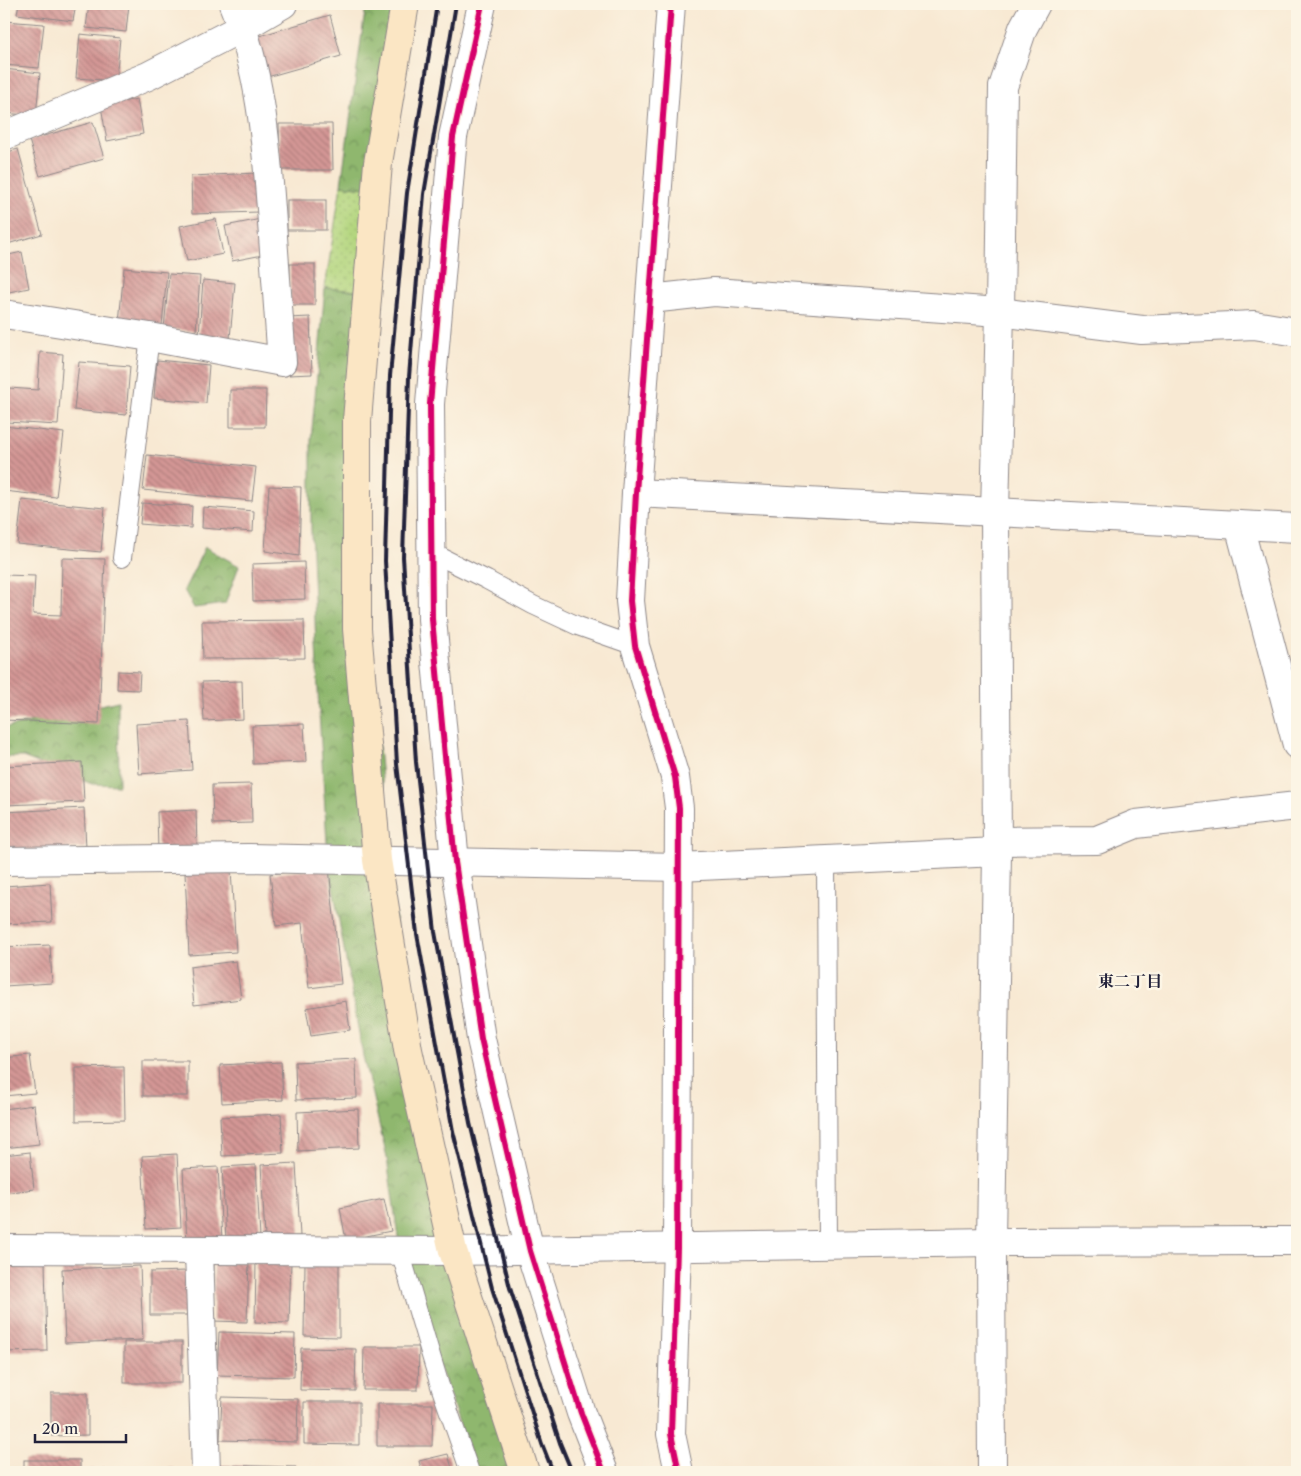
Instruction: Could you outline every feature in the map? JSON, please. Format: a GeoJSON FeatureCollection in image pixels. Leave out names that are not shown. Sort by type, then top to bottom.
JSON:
{"type":"FeatureCollection","features":[{"type":"Feature","properties":{"kind":"street"},"geometry":{"type":"LineString","coordinates":[[4,136],[148,76],[238,15],[283,4]]}},
{"type":"Feature","properties":{"kind":"street"},"geometry":{"type":"LineString","coordinates":[[405,4],[378,163],[357,422],[357,629],[376,860],[408,1050],[454,1251],[525,1472]]}},
{"type":"Feature","properties":{"kind":"street"},"geometry":{"type":"LineString","coordinates":[[482,4],[453,137],[430,404],[432,619],[455,862],[481,1039],[530,1251],[581,1413],[604,1472]]}},
{"type":"Feature","properties":{"kind":"street"},"geometry":{"type":"LineString","coordinates":[[671,4],[630,601],[635,646],[675,777],[679,808],[677,1248],[672,1434],[679,1472]]}},
{"type":"Feature","properties":{"kind":"street"},"geometry":{"type":"LineString","coordinates":[[992,1472],[991,1242],[997,846],[995,512],[1004,86],[1023,28],[1036,4]]}},
{"type":"Feature","properties":{"kind":"street"},"geometry":{"type":"LineString","coordinates":[[4,314],[150,337],[282,362],[266,138],[258,92],[238,15]]}},
{"type":"Feature","properties":{"kind":"street"},"geometry":{"type":"LineString","coordinates":[[650,298],[714,292],[1000,312],[1142,330],[1254,325],[1297,332]]}},
{"type":"Feature","properties":{"kind":"street"},"geometry":{"type":"LineString","coordinates":[[636,493],[1297,528]]}},
{"type":"Feature","properties":{"kind":"street"},"geometry":{"type":"LineString","coordinates":[[1238,525],[1297,745]]}},
{"type":"Feature","properties":{"kind":"street"},"geometry":{"type":"LineString","coordinates":[[4,861],[249,858],[679,866],[826,860],[1097,840],[1136,824],[1297,806]]}},
{"type":"Feature","properties":{"kind":"street"},"geometry":{"type":"LineString","coordinates":[[4,1249],[530,1251],[991,1242],[1297,1241]]}},
{"type":"Feature","properties":{"kind":"street"},"geometry":{"type":"LineString","coordinates":[[199,1250],[206,1472]]}},
{"type":"Feature","properties":{"kind":"lane"},"geometry":{"type":"LineString","coordinates":[[122,558],[150,337]]}},
{"type":"Feature","properties":{"kind":"lane"},"geometry":{"type":"LineString","coordinates":[[431,552],[569,622],[635,646]]}},
{"type":"Feature","properties":{"kind":"lane"},"geometry":{"type":"LineString","coordinates":[[826,860],[828,1246]]}},
{"type":"Feature","properties":{"kind":"lane"},"geometry":{"type":"LineString","coordinates":[[400,1251],[440,1386],[470,1472]]}},
{"type":"Feature","properties":{"kind":"green space"},"geometry":{"type":"Polygon","coordinates":[[[366,4],[405,4],[375,189],[341,185],[366,4]]]}},
{"type":"Feature","properties":{"kind":"green space"},"geometry":{"type":"Polygon","coordinates":[[[341,185],[375,189],[368,292],[325,288],[341,185]]]}},
{"type":"Feature","properties":{"kind":"green space"},"geometry":{"type":"Polygon","coordinates":[[[325,288],[368,292],[356,508],[408,1050],[525,1472],[476,1472],[400,1251],[387,1158],[363,1056],[328,859],[311,531],[311,440],[325,288]]]}},
{"type":"Feature","properties":{"kind":"green space"},"geometry":{"type":"Polygon","coordinates":[[[205,547],[239,566],[225,604],[194,608],[184,590],[205,547]]]}},
{"type":"Feature","properties":{"kind":"green space"},"geometry":{"type":"Polygon","coordinates":[[[118,701],[119,785],[92,784],[23,757],[4,757],[4,728],[118,701]]]}},
{"type":"Feature","properties":{"kind":"building"},"geometry":{"type":"Polygon","coordinates":[[[19,4],[76,4],[73,21],[17,14],[19,4]]]}},
{"type":"Feature","properties":{"kind":"building"},"geometry":{"type":"Polygon","coordinates":[[[89,4],[129,4],[126,32],[86,28],[89,4]]]}},
{"type":"Feature","properties":{"kind":"building"},"geometry":{"type":"Polygon","coordinates":[[[330,15],[341,56],[267,77],[256,37],[330,15]]]}},
{"type":"Feature","properties":{"kind":"building"},"geometry":{"type":"Polygon","coordinates":[[[4,21],[44,24],[39,68],[4,65],[4,21]]]}},
{"type":"Feature","properties":{"kind":"building"},"geometry":{"type":"Polygon","coordinates":[[[80,34],[120,38],[116,81],[76,78],[80,34]]]}},
{"type":"Feature","properties":{"kind":"building"},"geometry":{"type":"Polygon","coordinates":[[[4,69],[40,73],[36,116],[4,113],[4,69]]]}},
{"type":"Feature","properties":{"kind":"building"},"geometry":{"type":"Polygon","coordinates":[[[137,99],[143,134],[107,141],[101,106],[137,99]]]}},
{"type":"Feature","properties":{"kind":"building"},"geometry":{"type":"Polygon","coordinates":[[[93,122],[104,158],[40,176],[29,140],[93,122]]]}},
{"type":"Feature","properties":{"kind":"building"},"geometry":{"type":"Polygon","coordinates":[[[279,124],[332,124],[333,170],[280,170],[279,124]]]}},
{"type":"Feature","properties":{"kind":"building"},"geometry":{"type":"Polygon","coordinates":[[[18,149],[42,234],[4,245],[4,153],[18,149]]]}},
{"type":"Feature","properties":{"kind":"building"},"geometry":{"type":"Polygon","coordinates":[[[258,173],[259,212],[192,214],[191,176],[258,173]]]}},
{"type":"Feature","properties":{"kind":"building"},"geometry":{"type":"Polygon","coordinates":[[[287,200],[326,200],[326,230],[287,230],[287,200]]]}},
{"type":"Feature","properties":{"kind":"building"},"geometry":{"type":"Polygon","coordinates":[[[216,219],[223,254],[187,261],[180,226],[216,219]]]}},
{"type":"Feature","properties":{"kind":"building"},"geometry":{"type":"Polygon","coordinates":[[[261,219],[268,254],[232,261],[225,226],[261,219]]]}},
{"type":"Feature","properties":{"kind":"building"},"geometry":{"type":"Polygon","coordinates":[[[22,252],[29,288],[4,293],[4,256],[22,252]]]}},
{"type":"Feature","properties":{"kind":"building"},"geometry":{"type":"Polygon","coordinates":[[[290,264],[315,264],[315,305],[290,305],[290,264]]]}},
{"type":"Feature","properties":{"kind":"building"},"geometry":{"type":"Polygon","coordinates":[[[124,268],[167,272],[162,326],[119,323],[124,268]]]}},
{"type":"Feature","properties":{"kind":"building"},"geometry":{"type":"Polygon","coordinates":[[[169,274],[200,276],[196,331],[164,329],[169,274]]]}},
{"type":"Feature","properties":{"kind":"building"},"geometry":{"type":"Polygon","coordinates":[[[203,280],[235,283],[230,338],[199,335],[203,280]]]}},
{"type":"Feature","properties":{"kind":"building"},"geometry":{"type":"Polygon","coordinates":[[[310,317],[312,374],[289,375],[288,318],[310,317]]]}},
{"type":"Feature","properties":{"kind":"building"},"geometry":{"type":"Polygon","coordinates":[[[40,352],[63,354],[58,425],[6,422],[9,388],[38,390],[40,352]]]}},
{"type":"Feature","properties":{"kind":"building"},"geometry":{"type":"Polygon","coordinates":[[[157,360],[209,365],[206,403],[154,398],[157,360]]]}},
{"type":"Feature","properties":{"kind":"building"},"geometry":{"type":"Polygon","coordinates":[[[79,362],[130,366],[126,415],[74,410],[79,362]]]}},
{"type":"Feature","properties":{"kind":"building"},"geometry":{"type":"Polygon","coordinates":[[[230,390],[266,390],[265,427],[230,427],[230,390]]]}},
{"type":"Feature","properties":{"kind":"building"},"geometry":{"type":"Polygon","coordinates":[[[4,426],[64,433],[56,497],[4,491],[4,426]]]}},
{"type":"Feature","properties":{"kind":"building"},"geometry":{"type":"Polygon","coordinates":[[[147,455],[256,467],[252,501],[143,490],[147,455]]]}},
{"type":"Feature","properties":{"kind":"building"},"geometry":{"type":"Polygon","coordinates":[[[269,486],[301,487],[299,556],[265,551],[269,486]]]}},
{"type":"Feature","properties":{"kind":"building"},"geometry":{"type":"Polygon","coordinates":[[[22,500],[105,508],[101,552],[17,544],[22,500]]]}},
{"type":"Feature","properties":{"kind":"building"},"geometry":{"type":"Polygon","coordinates":[[[142,503],[192,506],[191,528],[140,524],[142,503]]]}},
{"type":"Feature","properties":{"kind":"building"},"geometry":{"type":"Polygon","coordinates":[[[203,507],[254,511],[253,532],[202,528],[203,507]]]}},
{"type":"Feature","properties":{"kind":"building"},"geometry":{"type":"Polygon","coordinates":[[[62,558],[105,559],[99,724],[4,720],[4,575],[35,576],[33,614],[61,615],[62,558]]]}},
{"type":"Feature","properties":{"kind":"building"},"geometry":{"type":"Polygon","coordinates":[[[304,562],[305,599],[253,601],[252,564],[304,562]]]}},
{"type":"Feature","properties":{"kind":"building"},"geometry":{"type":"Polygon","coordinates":[[[304,620],[305,658],[203,659],[202,621],[304,620]]]}},
{"type":"Feature","properties":{"kind":"building"},"geometry":{"type":"Polygon","coordinates":[[[118,671],[140,672],[139,690],[117,689],[118,671]]]}},
{"type":"Feature","properties":{"kind":"building"},"geometry":{"type":"Polygon","coordinates":[[[242,681],[243,719],[204,721],[202,682],[242,681]]]}},
{"type":"Feature","properties":{"kind":"building"},"geometry":{"type":"Polygon","coordinates":[[[189,721],[192,770],[139,774],[136,724],[189,721]]]}},
{"type":"Feature","properties":{"kind":"building"},"geometry":{"type":"Polygon","coordinates":[[[304,724],[306,762],[253,764],[252,726],[304,724]]]}},
{"type":"Feature","properties":{"kind":"building"},"geometry":{"type":"Polygon","coordinates":[[[82,762],[84,802],[4,805],[4,766],[82,762]]]}},
{"type":"Feature","properties":{"kind":"building"},"geometry":{"type":"Polygon","coordinates":[[[251,784],[252,823],[213,824],[212,785],[251,784]]]}},
{"type":"Feature","properties":{"kind":"building"},"geometry":{"type":"Polygon","coordinates":[[[84,808],[86,848],[4,851],[4,812],[84,808]]]}},
{"type":"Feature","properties":{"kind":"building"},"geometry":{"type":"Polygon","coordinates":[[[196,810],[197,849],[158,850],[157,812],[196,810]]]}},
{"type":"Feature","properties":{"kind":"building"},"geometry":{"type":"Polygon","coordinates":[[[329,868],[341,984],[309,988],[302,923],[276,926],[270,874],[329,868]]]}},
{"type":"Feature","properties":{"kind":"building"},"geometry":{"type":"Polygon","coordinates":[[[231,870],[236,952],[189,955],[185,873],[231,870]]]}},
{"type":"Feature","properties":{"kind":"building"},"geometry":{"type":"Polygon","coordinates":[[[50,883],[52,922],[4,924],[4,886],[50,883]]]}},
{"type":"Feature","properties":{"kind":"building"},"geometry":{"type":"Polygon","coordinates":[[[50,945],[52,983],[4,986],[4,947],[50,945]]]}},
{"type":"Feature","properties":{"kind":"building"},"geometry":{"type":"Polygon","coordinates":[[[236,961],[241,999],[194,1005],[190,967],[236,961]]]}},
{"type":"Feature","properties":{"kind":"building"},"geometry":{"type":"Polygon","coordinates":[[[346,1001],[350,1030],[311,1036],[306,1008],[346,1001]]]}},
{"type":"Feature","properties":{"kind":"building"},"geometry":{"type":"Polygon","coordinates":[[[30,1055],[35,1093],[4,1096],[4,1058],[30,1055]]]}},
{"type":"Feature","properties":{"kind":"building"},"geometry":{"type":"Polygon","coordinates":[[[356,1059],[357,1098],[296,1100],[295,1062],[356,1059]]]}},
{"type":"Feature","properties":{"kind":"building"},"geometry":{"type":"Polygon","coordinates":[[[143,1061],[188,1061],[188,1096],[143,1096],[143,1061]]]}},
{"type":"Feature","properties":{"kind":"building"},"geometry":{"type":"Polygon","coordinates":[[[281,1062],[283,1100],[222,1103],[220,1065],[281,1062]]]}},
{"type":"Feature","properties":{"kind":"building"},"geometry":{"type":"Polygon","coordinates":[[[124,1067],[125,1120],[76,1121],[76,1068],[124,1067]]]}},
{"type":"Feature","properties":{"kind":"building"},"geometry":{"type":"Polygon","coordinates":[[[34,1105],[39,1144],[4,1148],[4,1109],[34,1105]]]}},
{"type":"Feature","properties":{"kind":"building"},"geometry":{"type":"Polygon","coordinates":[[[358,1109],[359,1148],[298,1151],[297,1112],[358,1109]]]}},
{"type":"Feature","properties":{"kind":"building"},"geometry":{"type":"Polygon","coordinates":[[[281,1114],[283,1153],[222,1156],[220,1117],[281,1114]]]}},
{"type":"Feature","properties":{"kind":"building"},"geometry":{"type":"Polygon","coordinates":[[[30,1152],[34,1189],[4,1193],[4,1155],[30,1152]]]}},
{"type":"Feature","properties":{"kind":"building"},"geometry":{"type":"Polygon","coordinates":[[[177,1154],[181,1227],[146,1229],[142,1156],[177,1154]]]}},
{"type":"Feature","properties":{"kind":"building"},"geometry":{"type":"Polygon","coordinates":[[[296,1163],[300,1236],[265,1237],[261,1165],[296,1163]]]}},
{"type":"Feature","properties":{"kind":"building"},"geometry":{"type":"Polygon","coordinates":[[[256,1165],[260,1238],[226,1240],[222,1167],[256,1165]]]}},
{"type":"Feature","properties":{"kind":"building"},"geometry":{"type":"Polygon","coordinates":[[[218,1167],[222,1240],[187,1242],[183,1169],[218,1167]]]}},
{"type":"Feature","properties":{"kind":"building"},"geometry":{"type":"Polygon","coordinates":[[[384,1199],[391,1231],[346,1240],[340,1208],[384,1199]]]}},
{"type":"Feature","properties":{"kind":"building"},"geometry":{"type":"Polygon","coordinates":[[[45,1261],[47,1351],[4,1352],[4,1262],[45,1261]]]}},
{"type":"Feature","properties":{"kind":"building"},"geometry":{"type":"Polygon","coordinates":[[[214,1261],[249,1262],[247,1322],[213,1321],[214,1261]]]}},
{"type":"Feature","properties":{"kind":"building"},"geometry":{"type":"Polygon","coordinates":[[[256,1262],[291,1262],[289,1323],[255,1322],[256,1262]]]}},
{"type":"Feature","properties":{"kind":"building"},"geometry":{"type":"Polygon","coordinates":[[[305,1262],[339,1262],[339,1337],[304,1336],[305,1262]]]}},
{"type":"Feature","properties":{"kind":"building"},"geometry":{"type":"Polygon","coordinates":[[[140,1266],[143,1340],[65,1343],[62,1269],[140,1266]]]}},
{"type":"Feature","properties":{"kind":"building"},"geometry":{"type":"Polygon","coordinates":[[[187,1271],[188,1315],[150,1315],[150,1272],[187,1271]]]}},
{"type":"Feature","properties":{"kind":"building"},"geometry":{"type":"Polygon","coordinates":[[[219,1332],[295,1334],[294,1377],[217,1375],[219,1332]]]}},
{"type":"Feature","properties":{"kind":"building"},"geometry":{"type":"Polygon","coordinates":[[[124,1342],[182,1342],[182,1383],[124,1383],[124,1342]]]}},
{"type":"Feature","properties":{"kind":"building"},"geometry":{"type":"Polygon","coordinates":[[[364,1347],[419,1347],[418,1390],[363,1390],[364,1347]]]}},
{"type":"Feature","properties":{"kind":"building"},"geometry":{"type":"Polygon","coordinates":[[[301,1348],[356,1349],[355,1391],[300,1390],[301,1348]]]}},
{"type":"Feature","properties":{"kind":"building"},"geometry":{"type":"Polygon","coordinates":[[[51,1393],[88,1393],[88,1435],[51,1436],[51,1393]]]}},
{"type":"Feature","properties":{"kind":"building"},"geometry":{"type":"Polygon","coordinates":[[[222,1397],[298,1399],[297,1442],[220,1440],[222,1397]]]}},
{"type":"Feature","properties":{"kind":"building"},"geometry":{"type":"Polygon","coordinates":[[[304,1402],[359,1402],[359,1445],[304,1444],[304,1402]]]}},
{"type":"Feature","properties":{"kind":"building"},"geometry":{"type":"Polygon","coordinates":[[[377,1404],[433,1404],[432,1446],[377,1446],[377,1404]]]}},
{"type":"Feature","properties":{"kind":"building"},"geometry":{"type":"Polygon","coordinates":[[[448,1454],[453,1472],[422,1472],[419,1461],[448,1454]]]}},
{"type":"Feature","properties":{"kind":"building"},"geometry":{"type":"Polygon","coordinates":[[[24,1460],[80,1460],[80,1472],[24,1472],[24,1460]]]}},
{"type":"Feature","properties":{"kind":"building"},"geometry":{"type":"Polygon","coordinates":[[[220,1465],[296,1467],[296,1472],[219,1472],[220,1465]]]}},
{"type":"Feature","properties":{"kind":"building"},"geometry":{"type":"Polygon","coordinates":[[[138,1468],[174,1468],[174,1472],[138,1472],[138,1468]]]}},
{"type":"Feature","properties":{"kind":"building"},"geometry":{"type":"Polygon","coordinates":[[[90,1469],[125,1470],[125,1472],[90,1472],[90,1469]]]}},
{"type":"Feature","properties":{"kind":"building"},"geometry":{"type":"Polygon","coordinates":[[[302,1470],[349,1471],[349,1472],[302,1472],[302,1470]]]}},
{"type":"Feature","properties":{"kind":"railway"},"geometry":{"type":"LineString","coordinates":[[437,4],[407,193],[390,376],[385,561],[397,764],[417,934],[453,1131],[492,1288],[542,1444],[553,1472]]}},
{"type":"Feature","properties":{"kind":"railway"},"geometry":{"type":"LineString","coordinates":[[456,4],[424,194],[409,377],[403,557],[416,762],[435,932],[470,1123],[510,1288],[560,1443],[572,1472]]}},
{"type":"Feature","properties":{"kind":"cycle path"},"geometry":{"type":"LineString","coordinates":[[482,4],[453,137],[430,404],[432,619],[455,862],[481,1039],[530,1251],[581,1413],[604,1472]]}},
{"type":"Feature","properties":{"kind":"cycle path"},"geometry":{"type":"LineString","coordinates":[[671,4],[630,601],[635,646],[675,777],[679,808],[677,1248],[671,1434],[679,1472]]}},
{"type":"Feature","properties":{"kind":"district","name":"東二丁目"},"geometry":{"type":"Point","coordinates":[1130,981]}}]}
